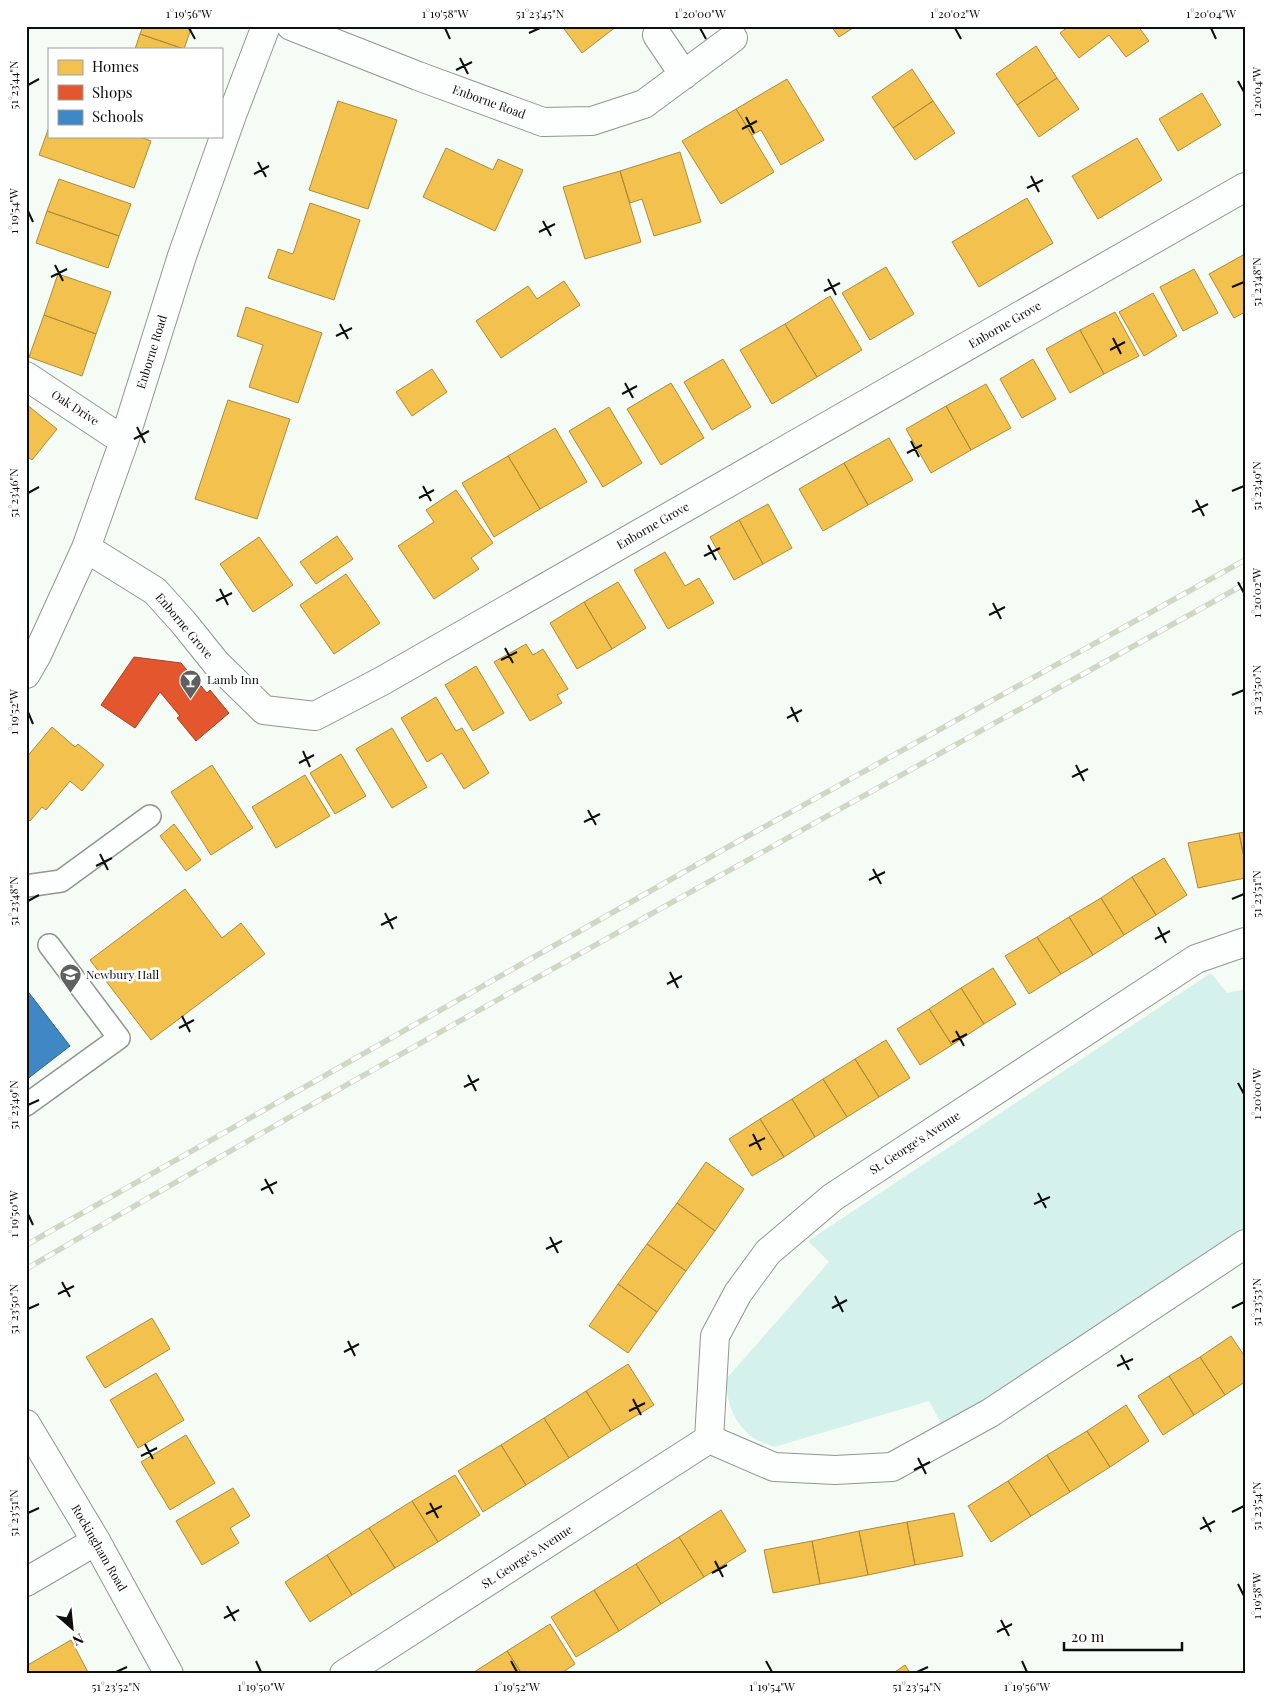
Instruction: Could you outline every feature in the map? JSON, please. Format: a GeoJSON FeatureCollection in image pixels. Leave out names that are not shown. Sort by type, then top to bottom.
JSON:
{"type":"FeatureCollection","features":[{"type":"Feature","properties":{"kind":"street","name":"Enborne Road"},"geometry":{"type":"LineString","coordinates":[[26,674],[37,655],[86,548],[124,441],[182,256],[266,26]]}},
{"type":"Feature","properties":{"kind":"street","name":"Enborne Road"},"geometry":{"type":"LineString","coordinates":[[292,26],[418,76],[543,122],[592,121],[644,104],[733,38]]}},
{"type":"Feature","properties":{"kind":"street"},"geometry":{"type":"LineString","coordinates":[[657,36],[684,75]]}},
{"type":"Feature","properties":{"kind":"street","name":"Enborne Grove"},"geometry":{"type":"LineString","coordinates":[[86,548],[155,591],[216,663],[264,710],[315,716],[407,666],[1245,187]]}},
{"type":"Feature","properties":{"kind":"street","name":"Oak Drive"},"geometry":{"type":"LineString","coordinates":[[26,376],[124,441]]}},
{"type":"Feature","properties":{"kind":"street","name":"St. George's Avenue"},"geometry":{"type":"LineString","coordinates":[[344,1674],[709,1440],[715,1336],[738,1293],[768,1252],[832,1196],[1196,959],[1245,942]]}},
{"type":"Feature","properties":{"kind":"street"},"geometry":{"type":"LineString","coordinates":[[709,1440],[774,1467],[835,1470],[892,1467],[990,1413],[1245,1244]]}},
{"type":"Feature","properties":{"kind":"street","name":"Rockingham Road"},"geometry":{"type":"LineString","coordinates":[[26,1424],[96,1541],[170,1674]]}},
{"type":"Feature","properties":{"kind":"street"},"geometry":{"type":"LineString","coordinates":[[26,1582],[96,1541]]}},
{"type":"Feature","properties":{"kind":"lane"},"geometry":{"type":"LineString","coordinates":[[26,886],[62,881],[150,816]]}},
{"type":"Feature","properties":{"kind":"lane"},"geometry":{"type":"LineString","coordinates":[[26,1105],[119,1038],[49,945]]}},
{"type":"Feature","properties":{"kind":"shaded area"},"geometry":{"type":"Polygon","coordinates":[[[1211,973],[1227,993],[1245,989],[1245,1227],[943,1427],[929,1401],[774,1447],[754,1438],[740,1425],[729,1403],[727,1378],[829,1262],[808,1241],[1211,973]]]}},
{"type":"Feature","properties":{"kind":"building: Homes"},"geometry":{"type":"Polygon","coordinates":[[[143,26],[192,26],[184,48],[140,34],[143,26]]]}},
{"type":"Feature","properties":{"kind":"building: Homes"},"geometry":{"type":"Polygon","coordinates":[[[562,26],[617,26],[582,53],[562,26]]]}},
{"type":"Feature","properties":{"kind":"building: Homes"},"geometry":{"type":"Polygon","coordinates":[[[831,26],[856,26],[839,37],[831,26]]]}},
{"type":"Feature","properties":{"kind":"building: Homes"},"geometry":{"type":"Polygon","coordinates":[[[1069,26],[1138,26],[1149,41],[1126,57],[1109,35],[1079,58],[1060,33],[1069,26]]]}},
{"type":"Feature","properties":{"kind":"building: Homes"},"geometry":{"type":"Polygon","coordinates":[[[140,34],[181,48],[135,48],[140,34]]]}},
{"type":"Feature","properties":{"kind":"building: Homes"},"geometry":{"type":"Polygon","coordinates":[[[1036,46],[1057,78],[1017,105],[996,74],[1036,46]]]}},
{"type":"Feature","properties":{"kind":"building: Homes"},"geometry":{"type":"Polygon","coordinates":[[[912,69],[933,101],[893,128],[872,97],[912,69]]]}},
{"type":"Feature","properties":{"kind":"building: Homes"},"geometry":{"type":"Polygon","coordinates":[[[1057,78],[1079,109],[1039,137],[1017,105],[1057,78]]]}},
{"type":"Feature","properties":{"kind":"building: Homes"},"geometry":{"type":"Polygon","coordinates":[[[787,79],[824,140],[781,165],[761,130],[752,135],[736,109],[787,79]]]}},
{"type":"Feature","properties":{"kind":"building: Homes"},"geometry":{"type":"Polygon","coordinates":[[[1202,93],[1221,125],[1178,151],[1159,119],[1202,93]]]}},
{"type":"Feature","properties":{"kind":"building: Homes"},"geometry":{"type":"Polygon","coordinates":[[[338,101],[397,120],[368,209],[309,190],[338,101]]]}},
{"type":"Feature","properties":{"kind":"building: Homes"},"geometry":{"type":"Polygon","coordinates":[[[933,101],[955,133],[915,160],[893,128],[933,101]]]}},
{"type":"Feature","properties":{"kind":"building: Homes"},"geometry":{"type":"Polygon","coordinates":[[[736,109],[774,172],[721,204],[682,141],[736,109]]]}},
{"type":"Feature","properties":{"kind":"building: Homes"},"geometry":{"type":"Polygon","coordinates":[[[48,130],[48,138],[143,138],[151,141],[134,188],[39,155],[48,130]]]}},
{"type":"Feature","properties":{"kind":"building: Homes"},"geometry":{"type":"Polygon","coordinates":[[[1137,138],[1162,180],[1098,219],[1072,176],[1137,138]]]}},
{"type":"Feature","properties":{"kind":"building: Homes"},"geometry":{"type":"Polygon","coordinates":[[[446,148],[493,170],[498,159],[523,170],[495,231],[423,197],[446,148]]]}},
{"type":"Feature","properties":{"kind":"building: Homes"},"geometry":{"type":"Polygon","coordinates":[[[680,152],[701,222],[654,236],[642,199],[630,203],[620,171],[680,152]]]}},
{"type":"Feature","properties":{"kind":"building: Homes"},"geometry":{"type":"Polygon","coordinates":[[[620,171],[641,242],[585,259],[563,187],[620,171]]]}},
{"type":"Feature","properties":{"kind":"building: Homes"},"geometry":{"type":"Polygon","coordinates":[[[59,179],[131,204],[119,236],[47,211],[59,179]]]}},
{"type":"Feature","properties":{"kind":"building: Homes"},"geometry":{"type":"Polygon","coordinates":[[[1027,198],[1053,243],[979,287],[952,242],[1027,198]]]}},
{"type":"Feature","properties":{"kind":"building: Homes"},"geometry":{"type":"Polygon","coordinates":[[[310,203],[360,220],[334,300],[268,278],[278,249],[293,254],[310,203]]]}},
{"type":"Feature","properties":{"kind":"building: Homes"},"geometry":{"type":"Polygon","coordinates":[[[47,211],[119,236],[108,268],[36,243],[47,211]]]}},
{"type":"Feature","properties":{"kind":"building: Homes"},"geometry":{"type":"Polygon","coordinates":[[[1243,255],[1245,258],[1245,312],[1234,318],[1209,274],[1243,255]]]}},
{"type":"Feature","properties":{"kind":"building: Homes"},"geometry":{"type":"Polygon","coordinates":[[[886,267],[914,314],[870,340],[842,293],[886,267]]]}},
{"type":"Feature","properties":{"kind":"building: Homes"},"geometry":{"type":"Polygon","coordinates":[[[1194,269],[1218,313],[1183,331],[1160,287],[1194,269]]]}},
{"type":"Feature","properties":{"kind":"building: Homes"},"geometry":{"type":"Polygon","coordinates":[[[58,274],[111,292],[96,334],[44,315],[58,274]]]}},
{"type":"Feature","properties":{"kind":"building: Homes"},"geometry":{"type":"Polygon","coordinates":[[[564,281],[580,305],[501,358],[476,321],[528,286],[537,299],[564,281]]]}},
{"type":"Feature","properties":{"kind":"building: Homes"},"geometry":{"type":"Polygon","coordinates":[[[1153,293],[1177,336],[1144,356],[1119,312],[1153,293]]]}},
{"type":"Feature","properties":{"kind":"building: Homes"},"geometry":{"type":"Polygon","coordinates":[[[830,296],[862,350],[817,377],[785,324],[830,296]]]}},
{"type":"Feature","properties":{"kind":"building: Homes"},"geometry":{"type":"Polygon","coordinates":[[[246,307],[322,333],[298,403],[249,387],[263,345],[237,336],[246,307]]]}},
{"type":"Feature","properties":{"kind":"building: Homes"},"geometry":{"type":"Polygon","coordinates":[[[1115,312],[1139,356],[1104,374],[1080,330],[1115,312]]]}},
{"type":"Feature","properties":{"kind":"building: Homes"},"geometry":{"type":"Polygon","coordinates":[[[44,315],[96,334],[82,376],[29,357],[44,315]]]}},
{"type":"Feature","properties":{"kind":"building: Homes"},"geometry":{"type":"Polygon","coordinates":[[[785,324],[817,377],[772,404],[740,350],[785,324]]]}},
{"type":"Feature","properties":{"kind":"building: Homes"},"geometry":{"type":"Polygon","coordinates":[[[1080,330],[1104,374],[1070,393],[1046,349],[1080,330]]]}},
{"type":"Feature","properties":{"kind":"building: Homes"},"geometry":{"type":"Polygon","coordinates":[[[723,359],[751,407],[712,430],[684,382],[723,359]]]}},
{"type":"Feature","properties":{"kind":"building: Homes"},"geometry":{"type":"Polygon","coordinates":[[[1033,359],[1056,399],[1022,418],[1000,379],[1033,359]]]}},
{"type":"Feature","properties":{"kind":"building: Homes"},"geometry":{"type":"Polygon","coordinates":[[[432,369],[447,392],[412,416],[396,392],[432,369]]]}},
{"type":"Feature","properties":{"kind":"building: Homes"},"geometry":{"type":"Polygon","coordinates":[[[671,383],[704,438],[661,465],[627,409],[671,383]]]}},
{"type":"Feature","properties":{"kind":"building: Homes"},"geometry":{"type":"Polygon","coordinates":[[[986,384],[1011,428],[971,450],[946,406],[986,384]]]}},
{"type":"Feature","properties":{"kind":"building: Homes"},"geometry":{"type":"Polygon","coordinates":[[[228,400],[290,419],[257,519],[195,499],[228,400]]]}},
{"type":"Feature","properties":{"kind":"building: Homes"},"geometry":{"type":"Polygon","coordinates":[[[26,404],[57,429],[32,460],[26,456],[26,404]]]}},
{"type":"Feature","properties":{"kind":"building: Homes"},"geometry":{"type":"Polygon","coordinates":[[[946,406],[971,450],[931,473],[906,429],[946,406]]]}},
{"type":"Feature","properties":{"kind":"building: Homes"},"geometry":{"type":"Polygon","coordinates":[[[609,407],[642,463],[603,487],[569,431],[609,407]]]}},
{"type":"Feature","properties":{"kind":"building: Homes"},"geometry":{"type":"Polygon","coordinates":[[[555,428],[587,482],[540,509],[508,456],[555,428]]]}},
{"type":"Feature","properties":{"kind":"building: Homes"},"geometry":{"type":"Polygon","coordinates":[[[889,438],[913,480],[868,505],[844,463],[889,438]]]}},
{"type":"Feature","properties":{"kind":"building: Homes"},"geometry":{"type":"Polygon","coordinates":[[[508,456],[540,509],[494,537],[462,483],[508,456]]]}},
{"type":"Feature","properties":{"kind":"building: Homes"},"geometry":{"type":"Polygon","coordinates":[[[844,463],[868,505],[823,531],[799,489],[844,463]]]}},
{"type":"Feature","properties":{"kind":"building: Homes"},"geometry":{"type":"Polygon","coordinates":[[[456,490],[493,543],[471,558],[479,569],[434,599],[398,546],[434,522],[426,510],[456,490]]]}},
{"type":"Feature","properties":{"kind":"building: Homes"},"geometry":{"type":"Polygon","coordinates":[[[768,504],[792,548],[763,564],[739,520],[768,504]]]}},
{"type":"Feature","properties":{"kind":"building: Homes"},"geometry":{"type":"Polygon","coordinates":[[[739,520],[763,564],[734,580],[710,537],[739,520]]]}},
{"type":"Feature","properties":{"kind":"building: Homes"},"geometry":{"type":"Polygon","coordinates":[[[337,536],[353,559],[316,584],[300,562],[337,536]]]}},
{"type":"Feature","properties":{"kind":"building: Homes"},"geometry":{"type":"Polygon","coordinates":[[[259,537],[293,585],[253,612],[220,564],[259,537]]]}},
{"type":"Feature","properties":{"kind":"building: Homes"},"geometry":{"type":"Polygon","coordinates":[[[665,552],[685,586],[699,578],[714,603],[668,629],[634,570],[665,552]]]}},
{"type":"Feature","properties":{"kind":"building: Homes"},"geometry":{"type":"Polygon","coordinates":[[[346,574],[380,623],[334,654],[300,605],[346,574]]]}},
{"type":"Feature","properties":{"kind":"building: Homes"},"geometry":{"type":"Polygon","coordinates":[[[618,582],[646,628],[612,649],[584,602],[618,582]]]}},
{"type":"Feature","properties":{"kind":"building: Homes"},"geometry":{"type":"Polygon","coordinates":[[[584,602],[612,649],[577,669],[550,623],[584,602]]]}},
{"type":"Feature","properties":{"kind":"building: Homes"},"geometry":{"type":"Polygon","coordinates":[[[526,644],[533,655],[543,649],[568,689],[557,695],[562,703],[530,721],[494,662],[526,644]]]}},
{"type":"Feature","properties":{"kind":"building: Homes"},"geometry":{"type":"Polygon","coordinates":[[[476,666],[504,713],[473,731],[445,685],[476,666]]]}},
{"type":"Feature","properties":{"kind":"building: Homes"},"geometry":{"type":"Polygon","coordinates":[[[436,697],[456,731],[462,728],[489,773],[464,789],[442,753],[427,762],[401,718],[436,697]]]}},
{"type":"Feature","properties":{"kind":"building: Homes"},"geometry":{"type":"Polygon","coordinates":[[[52,727],[75,747],[78,744],[104,765],[82,791],[70,781],[46,810],[42,807],[30,821],[26,817],[26,758],[52,727]]]}},
{"type":"Feature","properties":{"kind":"building: Homes"},"geometry":{"type":"Polygon","coordinates":[[[392,728],[427,787],[392,808],[356,749],[392,728]]]}},
{"type":"Feature","properties":{"kind":"building: Homes"},"geometry":{"type":"Polygon","coordinates":[[[341,754],[366,796],[335,814],[310,773],[341,754]]]}},
{"type":"Feature","properties":{"kind":"building: Homes"},"geometry":{"type":"Polygon","coordinates":[[[212,765],[253,828],[211,855],[171,792],[212,765]]]}},
{"type":"Feature","properties":{"kind":"building: Homes"},"geometry":{"type":"Polygon","coordinates":[[[305,775],[330,816],[276,848],[252,807],[305,775]]]}},
{"type":"Feature","properties":{"kind":"building: Homes"},"geometry":{"type":"Polygon","coordinates":[[[174,824],[201,860],[186,871],[160,836],[174,824]]]}},
{"type":"Feature","properties":{"kind":"building: Homes"},"geometry":{"type":"Polygon","coordinates":[[[1245,832],[1245,862],[1239,833],[1245,832]]]}},
{"type":"Feature","properties":{"kind":"building: Homes"},"geometry":{"type":"Polygon","coordinates":[[[1239,833],[1245,862],[1245,878],[1198,888],[1188,843],[1239,833]]]}},
{"type":"Feature","properties":{"kind":"building: Homes"},"geometry":{"type":"Polygon","coordinates":[[[1164,858],[1187,895],[1156,915],[1132,877],[1164,858]]]}},
{"type":"Feature","properties":{"kind":"building: Homes"},"geometry":{"type":"Polygon","coordinates":[[[1132,877],[1156,915],[1124,935],[1101,898],[1132,877]]]}},
{"type":"Feature","properties":{"kind":"building: Homes"},"geometry":{"type":"Polygon","coordinates":[[[185,889],[222,938],[241,923],[265,954],[151,1040],[90,960],[185,889]]]}},
{"type":"Feature","properties":{"kind":"building: Homes"},"geometry":{"type":"Polygon","coordinates":[[[1101,898],[1124,935],[1093,955],[1069,917],[1101,898]]]}},
{"type":"Feature","properties":{"kind":"building: Homes"},"geometry":{"type":"Polygon","coordinates":[[[1069,917],[1093,955],[1061,974],[1037,937],[1069,917]]]}},
{"type":"Feature","properties":{"kind":"building: Homes"},"geometry":{"type":"Polygon","coordinates":[[[1037,937],[1061,974],[1029,994],[1005,956],[1037,937]]]}},
{"type":"Feature","properties":{"kind":"building: Homes"},"geometry":{"type":"Polygon","coordinates":[[[993,968],[1016,1004],[984,1024],[961,988],[993,968]]]}},
{"type":"Feature","properties":{"kind":"building: Homes"},"geometry":{"type":"Polygon","coordinates":[[[961,988],[984,1024],[952,1045],[929,1009],[961,988]]]}},
{"type":"Feature","properties":{"kind":"building: Homes"},"geometry":{"type":"Polygon","coordinates":[[[929,1009],[952,1045],[920,1065],[897,1029],[929,1009]]]}},
{"type":"Feature","properties":{"kind":"building: Homes"},"geometry":{"type":"Polygon","coordinates":[[[886,1040],[910,1078],[879,1097],[855,1059],[886,1040]]]}},
{"type":"Feature","properties":{"kind":"building: Homes"},"geometry":{"type":"Polygon","coordinates":[[[855,1059],[879,1097],[847,1117],[823,1079],[855,1059]]]}},
{"type":"Feature","properties":{"kind":"building: Homes"},"geometry":{"type":"Polygon","coordinates":[[[823,1079],[847,1117],[815,1137],[792,1099],[823,1079]]]}},
{"type":"Feature","properties":{"kind":"building: Homes"},"geometry":{"type":"Polygon","coordinates":[[[792,1099],[815,1137],[784,1157],[760,1119],[792,1099]]]}},
{"type":"Feature","properties":{"kind":"building: Homes"},"geometry":{"type":"Polygon","coordinates":[[[760,1119],[784,1157],[752,1176],[729,1139],[760,1119]]]}},
{"type":"Feature","properties":{"kind":"building: Homes"},"geometry":{"type":"Polygon","coordinates":[[[706,1162],[744,1189],[715,1231],[677,1203],[706,1162]]]}},
{"type":"Feature","properties":{"kind":"building: Homes"},"geometry":{"type":"Polygon","coordinates":[[[677,1203],[715,1231],[686,1271],[647,1244],[677,1203]]]}},
{"type":"Feature","properties":{"kind":"building: Homes"},"geometry":{"type":"Polygon","coordinates":[[[647,1244],[686,1271],[657,1312],[618,1284],[647,1244]]]}},
{"type":"Feature","properties":{"kind":"building: Homes"},"geometry":{"type":"Polygon","coordinates":[[[618,1284],[657,1312],[628,1353],[589,1326],[618,1284]]]}},
{"type":"Feature","properties":{"kind":"building: Homes"},"geometry":{"type":"Polygon","coordinates":[[[152,1318],[170,1349],[105,1388],[86,1357],[152,1318]]]}},
{"type":"Feature","properties":{"kind":"building: Homes"},"geometry":{"type":"Polygon","coordinates":[[[1231,1336],[1245,1357],[1245,1382],[1225,1395],[1200,1357],[1231,1336]]]}},
{"type":"Feature","properties":{"kind":"building: Homes"},"geometry":{"type":"Polygon","coordinates":[[[1200,1357],[1225,1395],[1194,1415],[1169,1376],[1200,1357]]]}},
{"type":"Feature","properties":{"kind":"building: Homes"},"geometry":{"type":"Polygon","coordinates":[[[628,1364],[654,1405],[611,1431],[586,1391],[628,1364]]]}},
{"type":"Feature","properties":{"kind":"building: Homes"},"geometry":{"type":"Polygon","coordinates":[[[156,1373],[184,1420],[138,1448],[110,1400],[156,1373]]]}},
{"type":"Feature","properties":{"kind":"building: Homes"},"geometry":{"type":"Polygon","coordinates":[[[1169,1376],[1194,1415],[1163,1435],[1138,1396],[1169,1376]]]}},
{"type":"Feature","properties":{"kind":"building: Homes"},"geometry":{"type":"Polygon","coordinates":[[[586,1391],[611,1431],[569,1458],[544,1418],[586,1391]]]}},
{"type":"Feature","properties":{"kind":"building: Homes"},"geometry":{"type":"Polygon","coordinates":[[[1126,1405],[1149,1441],[1110,1467],[1087,1431],[1126,1405]]]}},
{"type":"Feature","properties":{"kind":"building: Homes"},"geometry":{"type":"Polygon","coordinates":[[[544,1418],[569,1458],[526,1485],[501,1445],[544,1418]]]}},
{"type":"Feature","properties":{"kind":"building: Homes"},"geometry":{"type":"Polygon","coordinates":[[[1087,1431],[1110,1467],[1070,1492],[1047,1455],[1087,1431]]]}},
{"type":"Feature","properties":{"kind":"building: Homes"},"geometry":{"type":"Polygon","coordinates":[[[186,1435],[215,1483],[170,1510],[141,1462],[186,1435]]]}},
{"type":"Feature","properties":{"kind":"building: Homes"},"geometry":{"type":"Polygon","coordinates":[[[501,1445],[526,1485],[483,1512],[458,1471],[501,1445]]]}},
{"type":"Feature","properties":{"kind":"building: Homes"},"geometry":{"type":"Polygon","coordinates":[[[1047,1455],[1070,1492],[1031,1516],[1008,1481],[1047,1455]]]}},
{"type":"Feature","properties":{"kind":"building: Homes"},"geometry":{"type":"Polygon","coordinates":[[[455,1475],[480,1515],[438,1542],[412,1501],[455,1475]]]}},
{"type":"Feature","properties":{"kind":"building: Homes"},"geometry":{"type":"Polygon","coordinates":[[[1008,1481],[1031,1516],[991,1542],[968,1506],[1008,1481]]]}},
{"type":"Feature","properties":{"kind":"building: Homes"},"geometry":{"type":"Polygon","coordinates":[[[233,1488],[250,1516],[230,1528],[239,1543],[202,1565],[176,1521],[233,1488]]]}},
{"type":"Feature","properties":{"kind":"building: Homes"},"geometry":{"type":"Polygon","coordinates":[[[412,1501],[438,1542],[395,1568],[369,1528],[412,1501]]]}},
{"type":"Feature","properties":{"kind":"building: Homes"},"geometry":{"type":"Polygon","coordinates":[[[721,1510],[746,1551],[704,1577],[679,1537],[721,1510]]]}},
{"type":"Feature","properties":{"kind":"building: Homes"},"geometry":{"type":"Polygon","coordinates":[[[954,1513],[963,1556],[915,1565],[907,1522],[954,1513]]]}},
{"type":"Feature","properties":{"kind":"building: Homes"},"geometry":{"type":"Polygon","coordinates":[[[907,1522],[915,1565],[868,1575],[859,1531],[907,1522]]]}},
{"type":"Feature","properties":{"kind":"building: Homes"},"geometry":{"type":"Polygon","coordinates":[[[369,1528],[395,1568],[352,1595],[327,1555],[369,1528]]]}},
{"type":"Feature","properties":{"kind":"building: Homes"},"geometry":{"type":"Polygon","coordinates":[[[859,1531],[868,1575],[820,1584],[812,1541],[859,1531]]]}},
{"type":"Feature","properties":{"kind":"building: Homes"},"geometry":{"type":"Polygon","coordinates":[[[679,1537],[704,1577],[661,1604],[636,1564],[679,1537]]]}},
{"type":"Feature","properties":{"kind":"building: Homes"},"geometry":{"type":"Polygon","coordinates":[[[812,1541],[820,1584],[773,1593],[764,1550],[812,1541]]]}},
{"type":"Feature","properties":{"kind":"building: Homes"},"geometry":{"type":"Polygon","coordinates":[[[327,1555],[352,1595],[310,1622],[285,1582],[327,1555]]]}},
{"type":"Feature","properties":{"kind":"building: Homes"},"geometry":{"type":"Polygon","coordinates":[[[636,1564],[661,1604],[619,1631],[594,1590],[636,1564]]]}},
{"type":"Feature","properties":{"kind":"building: Homes"},"geometry":{"type":"Polygon","coordinates":[[[594,1590],[619,1631],[576,1657],[551,1617],[594,1590]]]}},
{"type":"Feature","properties":{"kind":"building: Homes"},"geometry":{"type":"Polygon","coordinates":[[[550,1624],[575,1664],[560,1674],[522,1674],[507,1651],[550,1624]]]}},
{"type":"Feature","properties":{"kind":"building: Homes"},"geometry":{"type":"Polygon","coordinates":[[[71,1640],[89,1674],[26,1674],[26,1666],[71,1640]]]}},
{"type":"Feature","properties":{"kind":"building: Homes"},"geometry":{"type":"Polygon","coordinates":[[[507,1651],[522,1674],[471,1674],[507,1651]]]}},
{"type":"Feature","properties":{"kind":"building: Homes"},"geometry":{"type":"Polygon","coordinates":[[[905,1665],[911,1674],[892,1674],[905,1665]]]}},
{"type":"Feature","properties":{"kind":"building: Shops","name":"Lamb Inn"},"geometry":{"type":"Polygon","coordinates":[[[134,657],[181,663],[207,693],[210,690],[229,713],[196,741],[177,718],[180,716],[160,692],[135,728],[101,705],[134,657]]]}},
{"type":"Feature","properties":{"kind":"building: Schools"},"geometry":{"type":"Polygon","coordinates":[[[26,989],[70,1046],[26,1080],[26,989]]]}},
{"type":"Feature","properties":{"kind":"railway"},"geometry":{"type":"LineString","coordinates":[[26,1245],[728,847],[1245,560]]}},
{"type":"Feature","properties":{"kind":"railway"},"geometry":{"type":"LineString","coordinates":[[26,1269],[481,1009],[1245,584]]}},
{"type":"Feature","properties":{"kind":"place","name":"Lamb Inn"},"geometry":{"type":"Point","coordinates":[191,699]}},
{"type":"Feature","properties":{"kind":"place","name":"Newbury Hall"},"geometry":{"type":"Point","coordinates":[70,994]}}]}
